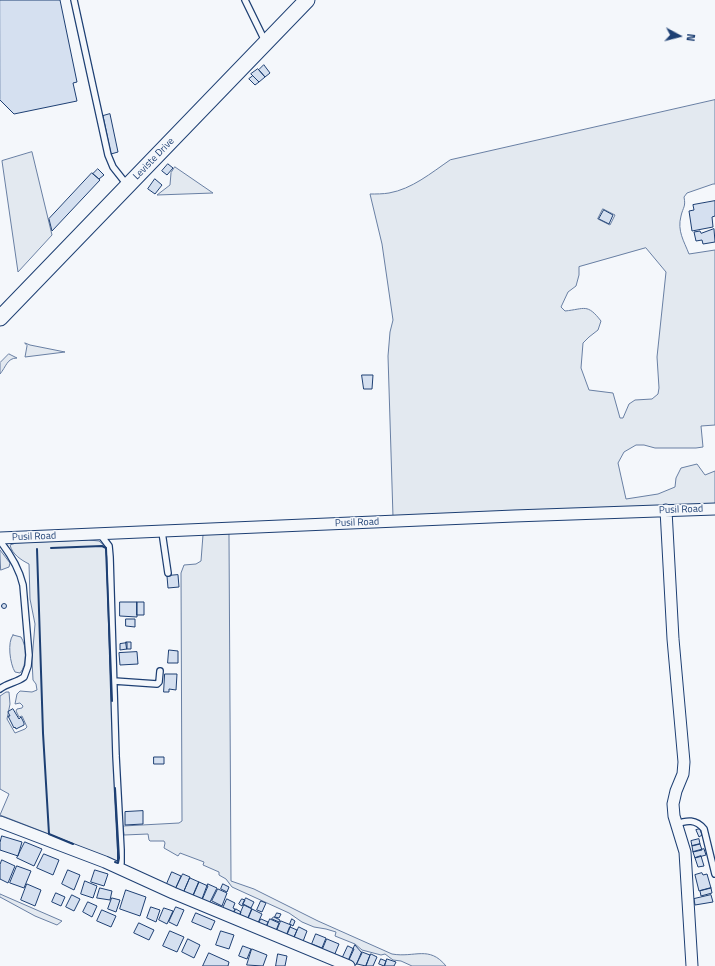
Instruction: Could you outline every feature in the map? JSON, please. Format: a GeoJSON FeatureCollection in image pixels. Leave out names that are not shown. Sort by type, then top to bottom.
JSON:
{"type":"FeatureCollection","features":[{"type":"Feature","properties":{"kind":"main road","name":"Leviste Drive"},"geometry":{"type":"LineString","coordinates":[[0,318],[307,0]]}},
{"type":"Feature","properties":{"kind":"street","name":"Pusil Road"},"geometry":{"type":"LineString","coordinates":[[0,540],[100,534],[514,516],[715,509]]}},
{"type":"Feature","properties":{"kind":"street"},"geometry":{"type":"LineString","coordinates":[[666,510],[673,639],[684,758],[683,774],[674,797],[673,810],[685,852],[692,966]]}},
{"type":"Feature","properties":{"kind":"street"},"geometry":{"type":"LineString","coordinates":[[0,822],[119,869],[349,966]]}},
{"type":"Feature","properties":{"kind":"lane"},"geometry":{"type":"LineString","coordinates":[[74,0],[108,155],[113,167],[128,186]]}},
{"type":"Feature","properties":{"kind":"lane"},"geometry":{"type":"LineString","coordinates":[[245,0],[266,43]]}},
{"type":"Feature","properties":{"kind":"lane"},"geometry":{"type":"LineString","coordinates":[[162,532],[168,573]]}},
{"type":"Feature","properties":{"kind":"lane"},"geometry":{"type":"LineString","coordinates":[[100,534],[102,539],[108,544],[110,553],[116,756],[121,850],[121,863],[119,869]]}},
{"type":"Feature","properties":{"kind":"lane"},"geometry":{"type":"LineString","coordinates":[[0,540],[20,574],[23,585],[29,655],[28,666],[24,677],[4,685],[0,689]]}},
{"type":"Feature","properties":{"kind":"lane"},"geometry":{"type":"LineString","coordinates":[[114,681],[157,684],[159,682],[160,671]]}},
{"type":"Feature","properties":{"kind":"lane"},"geometry":{"type":"LineString","coordinates":[[676,824],[692,821],[700,824],[704,829],[715,874]]}},
{"type":"Feature","properties":{"kind":"shaded area"},"geometry":{"type":"Polygon","coordinates":[[[715,100],[715,184],[687,193],[684,197],[685,200],[680,226],[689,254],[715,250],[715,425],[701,426],[703,447],[655,448],[644,445],[636,445],[624,452],[618,463],[626,499],[658,494],[675,487],[676,478],[681,468],[697,464],[705,475],[715,471],[715,504],[393,517],[388,356],[390,332],[393,320],[382,244],[370,194],[389,193],[406,188],[421,180],[450,160],[715,100]],[[603,209],[598,219],[610,225],[615,215],[603,209]],[[646,248],[579,267],[579,275],[576,286],[568,292],[561,307],[565,311],[585,308],[589,309],[601,321],[598,330],[583,343],[581,368],[589,390],[613,393],[620,418],[623,418],[629,404],[635,400],[652,399],[658,394],[659,388],[657,357],[666,272],[646,248]]]}},
{"type":"Feature","properties":{"kind":"shaded area"},"geometry":{"type":"Polygon","coordinates":[[[32,152],[52,235],[18,272],[2,161],[32,152]]]}},
{"type":"Feature","properties":{"kind":"shaded area"},"geometry":{"type":"Polygon","coordinates":[[[175,167],[213,193],[157,195],[170,185],[171,173],[175,167]]]}},
{"type":"Feature","properties":{"kind":"shaded area"},"geometry":{"type":"Polygon","coordinates":[[[25,343],[65,352],[25,357],[27,346],[25,343]]]}},
{"type":"Feature","properties":{"kind":"shaded area"},"geometry":{"type":"Polygon","coordinates":[[[9,354],[17,358],[9,361],[0,374],[0,363],[9,354]]]}},
{"type":"Feature","properties":{"kind":"shaded area"},"geometry":{"type":"Polygon","coordinates":[[[229,534],[231,881],[254,889],[318,921],[392,954],[428,954],[440,960],[446,966],[412,966],[401,961],[393,960],[385,954],[381,955],[362,950],[355,944],[335,936],[336,932],[314,927],[302,922],[289,913],[232,887],[226,879],[219,875],[219,872],[203,865],[204,862],[180,853],[178,856],[164,848],[164,841],[150,841],[148,834],[124,835],[123,826],[179,823],[182,821],[181,573],[184,565],[196,564],[201,561],[203,535],[229,534]]]}},
{"type":"Feature","properties":{"kind":"shaded area"},"geometry":{"type":"Polygon","coordinates":[[[89,540],[99,541],[106,547],[118,863],[0,815],[9,794],[0,789],[0,696],[6,692],[9,692],[10,704],[7,719],[15,733],[27,727],[22,716],[19,717],[16,711],[23,706],[20,703],[15,704],[17,694],[20,691],[32,692],[37,690],[36,684],[33,680],[32,660],[35,624],[30,599],[29,564],[15,554],[10,545],[16,543],[89,540]]]}},
{"type":"Feature","properties":{"kind":"shaded area"},"geometry":{"type":"Polygon","coordinates":[[[0,550],[10,563],[9,567],[1,570],[0,550]]]}},
{"type":"Feature","properties":{"kind":"shaded area"},"geometry":{"type":"Polygon","coordinates":[[[13,635],[21,637],[25,650],[24,666],[20,673],[15,672],[11,659],[10,643],[13,635]]]}},
{"type":"Feature","properties":{"kind":"shaded area"},"geometry":{"type":"Polygon","coordinates":[[[0,894],[62,921],[57,925],[35,916],[0,897],[0,894]]]}},
{"type":"Feature","properties":{"kind":"building"},"geometry":{"type":"Polygon","coordinates":[[[0,0],[60,0],[77,82],[73,83],[77,101],[14,114],[0,100],[0,0]]]}},
{"type":"Feature","properties":{"kind":"building"},"geometry":{"type":"Polygon","coordinates":[[[264,65],[270,73],[265,77],[259,70],[264,65]]]}},
{"type":"Feature","properties":{"kind":"building"},"geometry":{"type":"Polygon","coordinates":[[[258,69],[265,77],[259,82],[251,74],[258,69]]]}},
{"type":"Feature","properties":{"kind":"building"},"geometry":{"type":"Polygon","coordinates":[[[253,76],[259,82],[255,85],[249,79],[253,76]]]}},
{"type":"Feature","properties":{"kind":"building"},"geometry":{"type":"Polygon","coordinates":[[[110,114],[118,152],[111,154],[103,116],[110,114]]]}},
{"type":"Feature","properties":{"kind":"building"},"geometry":{"type":"Polygon","coordinates":[[[168,164],[173,168],[167,175],[162,171],[168,164]]]}},
{"type":"Feature","properties":{"kind":"building"},"geometry":{"type":"Polygon","coordinates":[[[98,169],[104,175],[99,179],[93,174],[98,169]]]}},
{"type":"Feature","properties":{"kind":"building"},"geometry":{"type":"Polygon","coordinates":[[[92,173],[100,180],[52,231],[49,219],[92,173]]]}},
{"type":"Feature","properties":{"kind":"building"},"geometry":{"type":"Polygon","coordinates":[[[155,179],[162,185],[155,194],[148,189],[155,179]]]}},
{"type":"Feature","properties":{"kind":"building"},"geometry":{"type":"Polygon","coordinates":[[[715,201],[715,216],[712,217],[713,227],[692,231],[689,211],[694,210],[693,205],[715,201]]]}},
{"type":"Feature","properties":{"kind":"building"},"geometry":{"type":"Polygon","coordinates":[[[604,210],[613,215],[609,224],[599,219],[604,210]]]}},
{"type":"Feature","properties":{"kind":"building"},"geometry":{"type":"Polygon","coordinates":[[[714,229],[715,242],[703,244],[702,240],[696,241],[694,232],[700,231],[701,233],[714,229]]]}},
{"type":"Feature","properties":{"kind":"building"},"geometry":{"type":"Polygon","coordinates":[[[362,375],[373,375],[372,389],[364,389],[362,375]]]}},
{"type":"Feature","properties":{"kind":"building"},"geometry":{"type":"Polygon","coordinates":[[[178,575],[179,587],[168,588],[167,576],[178,575]]]}},
{"type":"Feature","properties":{"kind":"building"},"geometry":{"type":"Polygon","coordinates":[[[120,602],[137,602],[137,617],[120,616],[120,602]]]}},
{"type":"Feature","properties":{"kind":"building"},"geometry":{"type":"Polygon","coordinates":[[[137,602],[144,602],[144,615],[137,615],[137,602]]]}},
{"type":"Feature","properties":{"kind":"building"},"geometry":{"type":"Polygon","coordinates":[[[2,604],[6,604],[6,608],[2,608],[2,604]]]}},
{"type":"Feature","properties":{"kind":"building"},"geometry":{"type":"Polygon","coordinates":[[[126,619],[135,619],[135,627],[126,626],[126,619]]]}},
{"type":"Feature","properties":{"kind":"building"},"geometry":{"type":"Polygon","coordinates":[[[126,642],[131,642],[131,649],[127,649],[126,642]]]}},
{"type":"Feature","properties":{"kind":"building"},"geometry":{"type":"Polygon","coordinates":[[[127,643],[127,649],[120,650],[120,644],[127,643]]]}},
{"type":"Feature","properties":{"kind":"building"},"geometry":{"type":"Polygon","coordinates":[[[169,650],[178,651],[178,663],[168,663],[169,650]]]}},
{"type":"Feature","properties":{"kind":"building"},"geometry":{"type":"Polygon","coordinates":[[[137,652],[138,664],[120,665],[119,653],[137,652]]]}},
{"type":"Feature","properties":{"kind":"building"},"geometry":{"type":"Polygon","coordinates":[[[165,674],[177,674],[176,690],[169,689],[169,692],[164,692],[165,674]]]}},
{"type":"Feature","properties":{"kind":"building"},"geometry":{"type":"Polygon","coordinates":[[[13,709],[19,719],[21,717],[24,723],[24,725],[16,729],[8,716],[10,716],[8,712],[13,709]]]}},
{"type":"Feature","properties":{"kind":"building"},"geometry":{"type":"Polygon","coordinates":[[[154,757],[164,757],[164,764],[154,764],[154,757]]]}},
{"type":"Feature","properties":{"kind":"building"},"geometry":{"type":"Polygon","coordinates":[[[143,811],[143,824],[125,825],[125,812],[143,811]]]}},
{"type":"Feature","properties":{"kind":"building"},"geometry":{"type":"Polygon","coordinates":[[[700,829],[702,835],[699,837],[696,830],[700,829]]]}},
{"type":"Feature","properties":{"kind":"building"},"geometry":{"type":"Polygon","coordinates":[[[2,836],[22,842],[18,856],[0,850],[2,836]]]}},
{"type":"Feature","properties":{"kind":"building"},"geometry":{"type":"Polygon","coordinates":[[[699,839],[700,844],[692,846],[691,841],[699,839]]]}},
{"type":"Feature","properties":{"kind":"building"},"geometry":{"type":"Polygon","coordinates":[[[25,842],[42,849],[34,866],[17,858],[25,842]]]}},
{"type":"Feature","properties":{"kind":"building"},"geometry":{"type":"Polygon","coordinates":[[[700,844],[702,850],[693,852],[692,846],[700,844]]]}},
{"type":"Feature","properties":{"kind":"building"},"geometry":{"type":"Polygon","coordinates":[[[704,849],[706,855],[695,858],[693,852],[704,849]]]}},
{"type":"Feature","properties":{"kind":"building"},"geometry":{"type":"Polygon","coordinates":[[[44,854],[59,860],[53,875],[37,868],[44,854]]]}},
{"type":"Feature","properties":{"kind":"building"},"geometry":{"type":"Polygon","coordinates":[[[701,856],[704,866],[698,867],[695,858],[701,856]]]}},
{"type":"Feature","properties":{"kind":"building"},"geometry":{"type":"Polygon","coordinates":[[[2,860],[15,866],[8,883],[0,879],[0,865],[2,860]]]}},
{"type":"Feature","properties":{"kind":"building"},"geometry":{"type":"Polygon","coordinates":[[[17,866],[31,871],[24,888],[10,883],[17,866]]]}},
{"type":"Feature","properties":{"kind":"building"},"geometry":{"type":"Polygon","coordinates":[[[68,870],[80,875],[74,890],[62,884],[68,870]]]}},
{"type":"Feature","properties":{"kind":"building"},"geometry":{"type":"Polygon","coordinates":[[[95,870],[108,874],[104,886],[91,882],[95,870]]]}},
{"type":"Feature","properties":{"kind":"building"},"geometry":{"type":"Polygon","coordinates":[[[172,872],[181,876],[175,890],[166,886],[172,872]]]}},
{"type":"Feature","properties":{"kind":"building"},"geometry":{"type":"Polygon","coordinates":[[[702,873],[703,875],[707,874],[711,888],[699,891],[695,875],[702,873]]]}},
{"type":"Feature","properties":{"kind":"building"},"geometry":{"type":"Polygon","coordinates":[[[183,874],[190,877],[183,893],[175,890],[183,874]]]}},
{"type":"Feature","properties":{"kind":"building"},"geometry":{"type":"Polygon","coordinates":[[[190,878],[199,882],[193,896],[184,892],[190,878]]]}},
{"type":"Feature","properties":{"kind":"building"},"geometry":{"type":"Polygon","coordinates":[[[85,881],[97,886],[93,898],[81,894],[85,881]]]}},
{"type":"Feature","properties":{"kind":"building"},"geometry":{"type":"Polygon","coordinates":[[[199,882],[208,886],[202,900],[193,896],[199,882]]]}},
{"type":"Feature","properties":{"kind":"building"},"geometry":{"type":"Polygon","coordinates":[[[27,884],[41,890],[35,906],[21,900],[27,884]]]}},
{"type":"Feature","properties":{"kind":"building"},"geometry":{"type":"Polygon","coordinates":[[[208,884],[217,888],[209,904],[202,900],[208,884]]]}},
{"type":"Feature","properties":{"kind":"building"},"geometry":{"type":"Polygon","coordinates":[[[223,884],[229,887],[227,892],[221,889],[223,884]]]}},
{"type":"Feature","properties":{"kind":"building"},"geometry":{"type":"Polygon","coordinates":[[[100,888],[112,891],[110,900],[97,898],[100,888]]]}},
{"type":"Feature","properties":{"kind":"building"},"geometry":{"type":"Polygon","coordinates":[[[711,888],[712,893],[701,896],[700,891],[711,888]]]}},
{"type":"Feature","properties":{"kind":"building"},"geometry":{"type":"Polygon","coordinates":[[[218,889],[227,893],[222,906],[212,901],[218,889]]]}},
{"type":"Feature","properties":{"kind":"building"},"geometry":{"type":"Polygon","coordinates":[[[126,890],[146,897],[140,916],[120,909],[126,890]]]}},
{"type":"Feature","properties":{"kind":"building"},"geometry":{"type":"Polygon","coordinates":[[[56,893],[65,897],[61,906],[52,902],[56,893]]]}},
{"type":"Feature","properties":{"kind":"building"},"geometry":{"type":"Polygon","coordinates":[[[72,895],[80,899],[74,911],[66,907],[72,895]]]}},
{"type":"Feature","properties":{"kind":"building"},"geometry":{"type":"Polygon","coordinates":[[[711,895],[713,902],[695,905],[694,899],[711,895]]]}},
{"type":"Feature","properties":{"kind":"building"},"geometry":{"type":"Polygon","coordinates":[[[112,898],[120,900],[116,912],[108,909],[112,898]]]}},
{"type":"Feature","properties":{"kind":"building"},"geometry":{"type":"Polygon","coordinates":[[[246,898],[254,902],[251,908],[243,904],[246,898]]]}},
{"type":"Feature","properties":{"kind":"building"},"geometry":{"type":"Polygon","coordinates":[[[227,899],[235,903],[233,908],[235,909],[232,915],[223,908],[227,899]]]}},
{"type":"Feature","properties":{"kind":"building"},"geometry":{"type":"Polygon","coordinates":[[[242,899],[245,900],[242,906],[239,904],[242,899]]]}},
{"type":"Feature","properties":{"kind":"building"},"geometry":{"type":"Polygon","coordinates":[[[261,901],[266,903],[262,912],[257,910],[261,901]]]}},
{"type":"Feature","properties":{"kind":"building"},"geometry":{"type":"Polygon","coordinates":[[[88,902],[97,906],[92,917],[83,912],[88,902]]]}},
{"type":"Feature","properties":{"kind":"building"},"geometry":{"type":"Polygon","coordinates":[[[244,905],[252,909],[247,921],[239,917],[244,905]]]}},
{"type":"Feature","properties":{"kind":"building"},"geometry":{"type":"Polygon","coordinates":[[[151,907],[160,910],[156,922],[147,918],[151,907]]]}},
{"type":"Feature","properties":{"kind":"building"},"geometry":{"type":"Polygon","coordinates":[[[176,907],[184,910],[177,926],[169,922],[176,907]]]}},
{"type":"Feature","properties":{"kind":"building"},"geometry":{"type":"Polygon","coordinates":[[[164,908],[173,911],[167,924],[159,920],[164,908]]]}},
{"type":"Feature","properties":{"kind":"building"},"geometry":{"type":"Polygon","coordinates":[[[236,909],[241,912],[239,917],[233,915],[236,909]]]}},
{"type":"Feature","properties":{"kind":"building"},"geometry":{"type":"Polygon","coordinates":[[[252,909],[262,914],[257,925],[247,921],[252,909]]]}},
{"type":"Feature","properties":{"kind":"building"},"geometry":{"type":"Polygon","coordinates":[[[102,910],[116,916],[111,927],[97,921],[102,910]]]}},
{"type":"Feature","properties":{"kind":"building"},"geometry":{"type":"Polygon","coordinates":[[[196,913],[215,921],[211,930],[192,922],[196,913]]]}},
{"type":"Feature","properties":{"kind":"building"},"geometry":{"type":"Polygon","coordinates":[[[277,913],[281,914],[279,918],[275,917],[277,913]]]}},
{"type":"Feature","properties":{"kind":"building"},"geometry":{"type":"Polygon","coordinates":[[[274,917],[280,920],[279,922],[272,919],[274,917]]]}},
{"type":"Feature","properties":{"kind":"building"},"geometry":{"type":"Polygon","coordinates":[[[261,919],[268,922],[265,929],[258,925],[261,919]]]}},
{"type":"Feature","properties":{"kind":"building"},"geometry":{"type":"Polygon","coordinates":[[[270,919],[279,923],[275,933],[266,929],[270,919]]]}},
{"type":"Feature","properties":{"kind":"building"},"geometry":{"type":"Polygon","coordinates":[[[292,919],[295,921],[293,926],[290,924],[292,919]]]}},
{"type":"Feature","properties":{"kind":"building"},"geometry":{"type":"Polygon","coordinates":[[[281,921],[291,925],[286,937],[276,933],[281,921]]]}},
{"type":"Feature","properties":{"kind":"building"},"geometry":{"type":"Polygon","coordinates":[[[139,923],[154,930],[149,940],[134,933],[139,923]]]}},
{"type":"Feature","properties":{"kind":"building"},"geometry":{"type":"Polygon","coordinates":[[[290,927],[297,930],[293,940],[286,937],[290,927]]]}},
{"type":"Feature","properties":{"kind":"building"},"geometry":{"type":"Polygon","coordinates":[[[299,927],[307,931],[302,944],[293,940],[299,927]]]}},
{"type":"Feature","properties":{"kind":"building"},"geometry":{"type":"Polygon","coordinates":[[[170,931],[184,937],[177,952],[163,946],[170,931]]]}},
{"type":"Feature","properties":{"kind":"building"},"geometry":{"type":"Polygon","coordinates":[[[221,931],[234,935],[229,949],[216,945],[221,931]]]}},
{"type":"Feature","properties":{"kind":"building"},"geometry":{"type":"Polygon","coordinates":[[[316,934],[326,938],[322,948],[312,944],[316,934]]]}},
{"type":"Feature","properties":{"kind":"building"},"geometry":{"type":"Polygon","coordinates":[[[188,939],[200,945],[194,958],[182,952],[188,939]]]}},
{"type":"Feature","properties":{"kind":"building"},"geometry":{"type":"Polygon","coordinates":[[[327,939],[339,944],[334,956],[322,951],[327,939]]]}},
{"type":"Feature","properties":{"kind":"building"},"geometry":{"type":"Polygon","coordinates":[[[355,945],[362,953],[356,965],[348,962],[355,945]]]}},
{"type":"Feature","properties":{"kind":"building"},"geometry":{"type":"Polygon","coordinates":[[[243,946],[251,949],[247,959],[239,956],[243,946]]]}},
{"type":"Feature","properties":{"kind":"building"},"geometry":{"type":"Polygon","coordinates":[[[348,946],[354,949],[348,962],[342,959],[348,946]]]}},
{"type":"Feature","properties":{"kind":"building"},"geometry":{"type":"Polygon","coordinates":[[[252,949],[267,955],[263,966],[247,965],[252,949]]]}},
{"type":"Feature","properties":{"kind":"building"},"geometry":{"type":"Polygon","coordinates":[[[362,952],[370,955],[366,966],[357,964],[362,952]]]}},
{"type":"Feature","properties":{"kind":"building"},"geometry":{"type":"Polygon","coordinates":[[[209,953],[229,962],[228,966],[203,966],[209,953]]]}},
{"type":"Feature","properties":{"kind":"building"},"geometry":{"type":"Polygon","coordinates":[[[278,954],[287,956],[285,966],[276,966],[278,954]]]}},
{"type":"Feature","properties":{"kind":"building"},"geometry":{"type":"Polygon","coordinates":[[[371,954],[377,957],[373,966],[366,966],[371,954]]]}},
{"type":"Feature","properties":{"kind":"building"},"geometry":{"type":"Polygon","coordinates":[[[381,959],[386,961],[384,966],[379,964],[381,959]]]}},
{"type":"Feature","properties":{"kind":"building"},"geometry":{"type":"Polygon","coordinates":[[[387,959],[396,962],[394,966],[385,966],[387,959]]]}},
{"type":"Feature","properties":{"kind":"wall"},"geometry":{"type":"LineString","coordinates":[[51,548],[102,546],[106,548],[112,701]]}},
{"type":"Feature","properties":{"kind":"wall"},"geometry":{"type":"LineString","coordinates":[[37,549],[43,733],[49,834],[73,844]]}},
{"type":"Feature","properties":{"kind":"wall"},"geometry":{"type":"LineString","coordinates":[[115,788],[119,858],[118,863],[115,862]]}}]}
